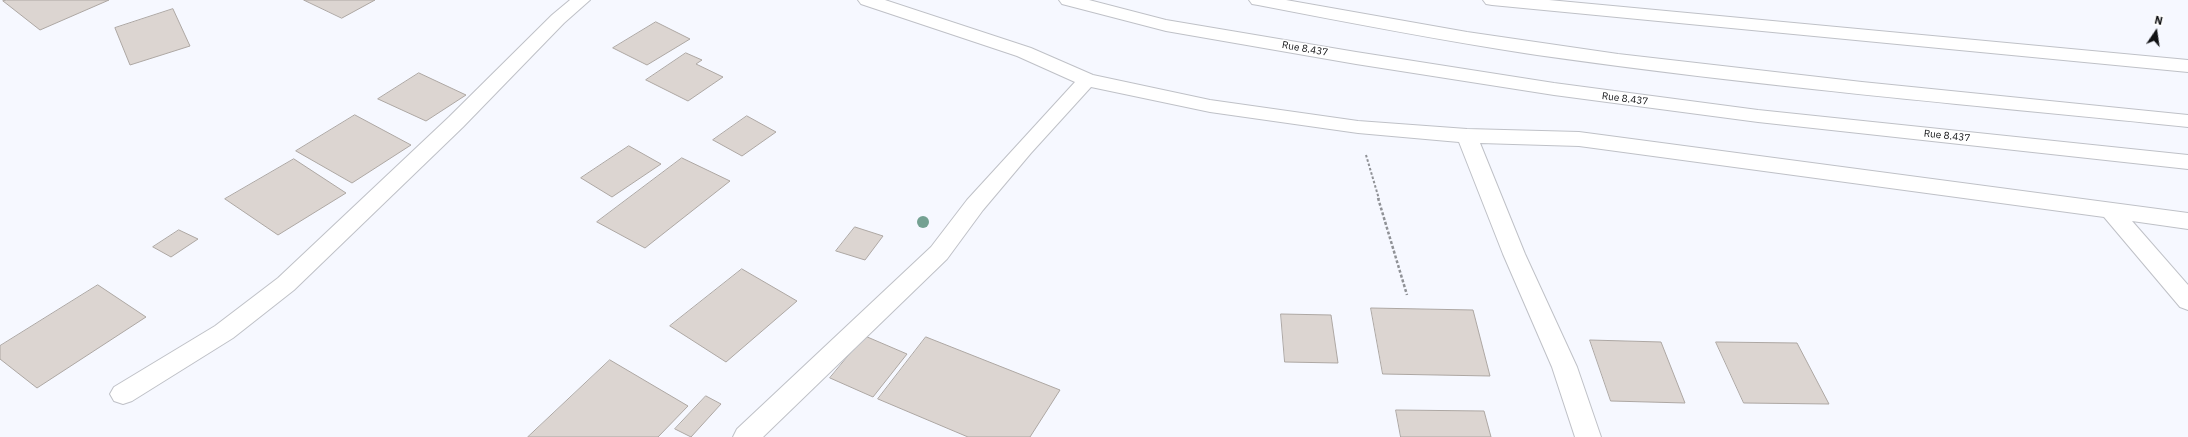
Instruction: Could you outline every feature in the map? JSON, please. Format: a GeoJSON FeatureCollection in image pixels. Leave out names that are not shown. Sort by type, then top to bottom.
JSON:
{"type":"FeatureCollection","features":[{"type":"Feature","properties":{"kind":"street"},"geometry":{"type":"LineString","coordinates":[[123,394],[224,332],[286,284],[456,122],[558,19],[581,0]]}},
{"type":"Feature","properties":{"kind":"street"},"geometry":{"type":"LineString","coordinates":[[868,0],[1024,52],[1087,80],[1210,106],[1358,127],[1467,136],[1579,139],[2111,212],[2188,221]]}},
{"type":"Feature","properties":{"kind":"street","name":"Rue 8.437"},"geometry":{"type":"LineString","coordinates":[[1068,0],[1166,25],[1356,58],[1554,89],[1766,117],[2188,162]]}},
{"type":"Feature","properties":{"kind":"street"},"geometry":{"type":"LineString","coordinates":[[1258,0],[1361,20],[1536,48],[1743,75],[2188,121]]}},
{"type":"Feature","properties":{"kind":"street"},"geometry":{"type":"LineString","coordinates":[[1492,0],[1574,3],[2188,66]]}},
{"type":"Feature","properties":{"kind":"street"},"geometry":{"type":"LineString","coordinates":[[746,437],[939,253],[1019,154],[1087,80]]}},
{"type":"Feature","properties":{"kind":"street"},"geometry":{"type":"LineString","coordinates":[[1467,136],[1514,254],[1547,328],[1583,418],[1588,437]]}},
{"type":"Feature","properties":{"kind":"street"},"geometry":{"type":"LineString","coordinates":[[2111,212],[2188,301]]}},
{"type":"Feature","properties":{"kind":"path"},"geometry":{"type":"LineString","coordinates":[[1358,127],[1381,200],[1407,295]]}},
{"type":"Feature","properties":{"kind":"building"},"geometry":{"type":"Polygon","coordinates":[[[109,0],[40,30],[3,1],[109,0]]]}},
{"type":"Feature","properties":{"kind":"building"},"geometry":{"type":"Polygon","coordinates":[[[304,0],[375,0],[342,18],[304,0]]]}},
{"type":"Feature","properties":{"kind":"building"},"geometry":{"type":"Polygon","coordinates":[[[173,9],[190,46],[130,65],[115,28],[173,9]]]}},
{"type":"Feature","properties":{"kind":"building"},"geometry":{"type":"Polygon","coordinates":[[[656,22],[690,39],[647,65],[613,48],[656,22]]]}},
{"type":"Feature","properties":{"kind":"building"},"geometry":{"type":"Polygon","coordinates":[[[686,53],[702,60],[696,64],[723,77],[688,101],[646,80],[686,53]]]}},
{"type":"Feature","properties":{"kind":"building"},"geometry":{"type":"Polygon","coordinates":[[[419,73],[466,95],[426,121],[378,99],[419,73]]]}},
{"type":"Feature","properties":{"kind":"building"},"geometry":{"type":"Polygon","coordinates":[[[355,115],[411,145],[352,183],[296,151],[355,115]]]}},
{"type":"Feature","properties":{"kind":"building"},"geometry":{"type":"Polygon","coordinates":[[[747,116],[776,132],[742,156],[713,140],[747,116]]]}},
{"type":"Feature","properties":{"kind":"building"},"geometry":{"type":"Polygon","coordinates":[[[629,146],[661,164],[612,197],[581,178],[629,146]]]}},
{"type":"Feature","properties":{"kind":"building"},"geometry":{"type":"Polygon","coordinates":[[[682,158],[730,181],[645,248],[597,222],[682,158]]]}},
{"type":"Feature","properties":{"kind":"building"},"geometry":{"type":"Polygon","coordinates":[[[294,159],[346,193],[278,235],[225,199],[294,159]]]}},
{"type":"Feature","properties":{"kind":"building"},"geometry":{"type":"Polygon","coordinates":[[[855,227],[883,236],[865,260],[836,251],[855,227]]]}},
{"type":"Feature","properties":{"kind":"building"},"geometry":{"type":"Polygon","coordinates":[[[179,230],[198,239],[171,257],[153,247],[179,230]]]}},
{"type":"Feature","properties":{"kind":"building"},"geometry":{"type":"Polygon","coordinates":[[[742,269],[797,301],[726,362],[670,326],[742,269]]]}},
{"type":"Feature","properties":{"kind":"building"},"geometry":{"type":"Polygon","coordinates":[[[98,285],[146,317],[37,388],[0,359],[0,346],[98,285]]]}},
{"type":"Feature","properties":{"kind":"building"},"geometry":{"type":"Polygon","coordinates":[[[1371,308],[1473,310],[1490,376],[1383,374],[1371,308]]]}},
{"type":"Feature","properties":{"kind":"building"},"geometry":{"type":"Polygon","coordinates":[[[1281,314],[1331,315],[1338,363],[1285,362],[1281,314]]]}},
{"type":"Feature","properties":{"kind":"building"},"geometry":{"type":"Polygon","coordinates":[[[865,336],[907,354],[873,397],[830,378],[865,336]]]}},
{"type":"Feature","properties":{"kind":"building"},"geometry":{"type":"Polygon","coordinates":[[[926,337],[1060,390],[1030,437],[968,437],[878,399],[926,337]]]}},
{"type":"Feature","properties":{"kind":"building"},"geometry":{"type":"Polygon","coordinates":[[[1590,340],[1661,342],[1685,403],[1611,401],[1590,340]]]}},
{"type":"Feature","properties":{"kind":"building"},"geometry":{"type":"Polygon","coordinates":[[[1716,342],[1797,343],[1829,404],[1744,403],[1716,342]]]}},
{"type":"Feature","properties":{"kind":"building"},"geometry":{"type":"Polygon","coordinates":[[[610,360],[688,406],[658,437],[528,437],[610,360]]]}},
{"type":"Feature","properties":{"kind":"building"},"geometry":{"type":"Polygon","coordinates":[[[706,396],[721,404],[691,437],[675,429],[706,396]]]}},
{"type":"Feature","properties":{"kind":"building"},"geometry":{"type":"Polygon","coordinates":[[[1396,410],[1484,411],[1491,437],[1401,437],[1396,410]]]}}]}
